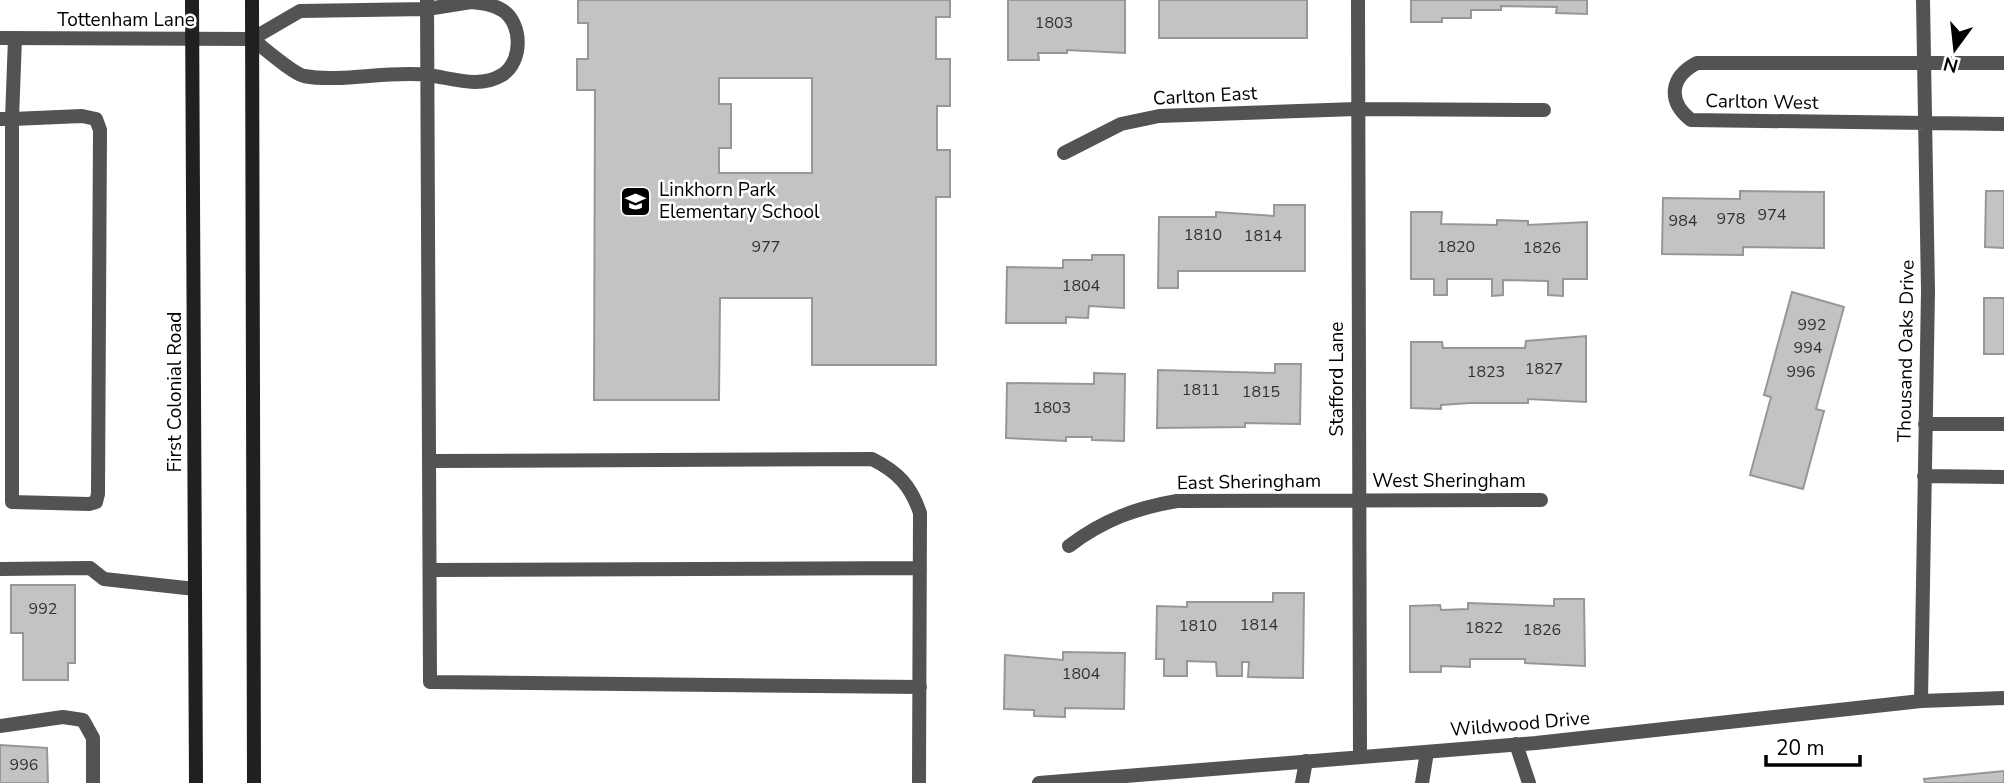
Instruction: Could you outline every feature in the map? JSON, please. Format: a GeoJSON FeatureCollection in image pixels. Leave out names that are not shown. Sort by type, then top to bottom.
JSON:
{"type":"FeatureCollection","features":[{"type":"Feature","properties":{"kind":"main road","name":"First Colonial Road"},"geometry":{"type":"LineString","coordinates":[[192,0],[196,783]]}},
{"type":"Feature","properties":{"kind":"main road"},"geometry":{"type":"LineString","coordinates":[[252,0],[254,783]]}},
{"type":"Feature","properties":{"kind":"street","name":"Stafford Lane"},"geometry":{"type":"LineString","coordinates":[[1358,0],[1357,500],[1360,757]]}},
{"type":"Feature","properties":{"kind":"street","name":"Thousand Oaks Drive"},"geometry":{"type":"LineString","coordinates":[[1921,701],[1928,290],[1923,0]]}},
{"type":"Feature","properties":{"kind":"street"},"geometry":{"type":"LineString","coordinates":[[487,3],[509,16],[517,33],[518,49],[512,65],[501,75],[476,82],[427,74],[302,76],[252,39],[300,11],[427,4],[487,3]]}},
{"type":"Feature","properties":{"kind":"street"},"geometry":{"type":"LineString","coordinates":[[427,4],[430,682],[920,687]]}},
{"type":"Feature","properties":{"kind":"street","name":"Tottenham Lane"},"geometry":{"type":"LineString","coordinates":[[7,38],[252,39]]}},
{"type":"Feature","properties":{"kind":"street"},"geometry":{"type":"LineString","coordinates":[[6,119],[82,116],[96,119],[100,131],[96,502],[6,502],[6,119],[7,38]]}},
{"type":"Feature","properties":{"kind":"street","name":"Carlton West"},"geometry":{"type":"LineString","coordinates":[[2004,63],[1697,64],[1683,70],[1675,82],[1673,97],[1679,111],[1691,120],[2004,124]]}},
{"type":"Feature","properties":{"kind":"street"},"geometry":{"type":"LineString","coordinates":[[1356,109],[1544,110]]}},
{"type":"Feature","properties":{"kind":"street","name":"Carlton East"},"geometry":{"type":"LineString","coordinates":[[1064,153],[1121,124],[1159,116],[1356,109]]}},
{"type":"Feature","properties":{"kind":"street"},"geometry":{"type":"LineString","coordinates":[[1925,424],[2004,424]]}},
{"type":"Feature","properties":{"kind":"street"},"geometry":{"type":"LineString","coordinates":[[429,461],[872,459],[893,470],[912,491],[920,513],[919,783]]}},
{"type":"Feature","properties":{"kind":"street"},"geometry":{"type":"LineString","coordinates":[[1924,476],[2004,477]]}},
{"type":"Feature","properties":{"kind":"street","name":"West Sheringham"},"geometry":{"type":"LineString","coordinates":[[1357,500],[1541,500]]}},
{"type":"Feature","properties":{"kind":"street","name":"East Sheringham"},"geometry":{"type":"LineString","coordinates":[[1069,546],[1112,518],[1140,508],[1177,501],[1357,500]]}},
{"type":"Feature","properties":{"kind":"street"},"geometry":{"type":"LineString","coordinates":[[0,569],[90,568],[104,579],[195,589]]}},
{"type":"Feature","properties":{"kind":"street"},"geometry":{"type":"LineString","coordinates":[[430,570],[920,568]]}},
{"type":"Feature","properties":{"kind":"street","name":"Wildwood Drive"},"geometry":{"type":"LineString","coordinates":[[1039,783],[1516,744],[1921,701],[2004,698]]}},
{"type":"Feature","properties":{"kind":"street"},"geometry":{"type":"LineString","coordinates":[[0,726],[63,717],[83,720],[93,738],[93,783]]}},
{"type":"Feature","properties":{"kind":"street"},"geometry":{"type":"LineString","coordinates":[[1516,744],[1529,783]]}},
{"type":"Feature","properties":{"kind":"street"},"geometry":{"type":"LineString","coordinates":[[1422,783],[1427,752]]}},
{"type":"Feature","properties":{"kind":"street"},"geometry":{"type":"LineString","coordinates":[[1302,783],[1306,761]]}},
{"type":"Feature","properties":{"kind":"building"},"geometry":{"type":"Polygon","coordinates":[[[578,0],[950,0],[950,17],[936,17],[936,59],[950,59],[950,106],[937,106],[937,150],[950,150],[950,197],[936,197],[936,365],[812,365],[812,298],[720,298],[719,400],[594,400],[595,90],[577,90],[577,59],[588,59],[588,23],[578,23],[578,0]],[[719,78],[719,104],[731,104],[731,148],[719,148],[719,173],[812,173],[812,78],[719,78]]]}},
{"type":"Feature","properties":{"kind":"building"},"geometry":{"type":"Polygon","coordinates":[[[1008,0],[1125,0],[1125,53],[1067,50],[1067,53],[1038,53],[1039,60],[1008,60],[1008,0]]]}},
{"type":"Feature","properties":{"kind":"building"},"geometry":{"type":"Polygon","coordinates":[[[1159,0],[1307,0],[1307,38],[1159,38],[1159,0]]]}},
{"type":"Feature","properties":{"kind":"building"},"geometry":{"type":"Polygon","coordinates":[[[1411,0],[1587,0],[1587,14],[1556,13],[1557,7],[1501,6],[1501,10],[1471,10],[1471,18],[1411,22],[1411,0]]]}},
{"type":"Feature","properties":{"kind":"building"},"geometry":{"type":"Polygon","coordinates":[[[1740,191],[1824,192],[1824,248],[1743,247],[1743,255],[1662,254],[1663,198],[1740,199],[1740,191]]]}},
{"type":"Feature","properties":{"kind":"building"},"geometry":{"type":"Polygon","coordinates":[[[1986,191],[2004,191],[2004,248],[1985,247],[1986,191]]]}},
{"type":"Feature","properties":{"kind":"building"},"geometry":{"type":"Polygon","coordinates":[[[1274,205],[1305,205],[1305,271],[1178,271],[1178,288],[1158,288],[1159,217],[1216,217],[1216,212],[1274,216],[1274,205]]]}},
{"type":"Feature","properties":{"kind":"building"},"geometry":{"type":"Polygon","coordinates":[[[1411,212],[1442,212],[1441,224],[1497,225],[1497,220],[1528,221],[1528,225],[1587,222],[1587,279],[1563,279],[1563,296],[1548,295],[1548,281],[1503,280],[1503,295],[1492,296],[1492,279],[1447,279],[1447,295],[1434,295],[1434,279],[1411,279],[1411,212]]]}},
{"type":"Feature","properties":{"kind":"building"},"geometry":{"type":"Polygon","coordinates":[[[1092,255],[1124,255],[1124,308],[1089,306],[1088,318],[1066,317],[1066,323],[1006,323],[1007,267],[1063,268],[1063,260],[1092,260],[1092,255]]]}},
{"type":"Feature","properties":{"kind":"building"},"geometry":{"type":"Polygon","coordinates":[[[1792,292],[1844,307],[1816,409],[1824,411],[1803,489],[1750,475],[1771,397],[1764,395],[1792,292]]]}},
{"type":"Feature","properties":{"kind":"building"},"geometry":{"type":"Polygon","coordinates":[[[1984,298],[2004,298],[2004,354],[1984,354],[1984,298]]]}},
{"type":"Feature","properties":{"kind":"building"},"geometry":{"type":"Polygon","coordinates":[[[1586,336],[1586,402],[1528,399],[1528,403],[1470,403],[1441,405],[1441,409],[1411,408],[1411,342],[1442,342],[1443,348],[1525,348],[1526,341],[1586,336]]]}},
{"type":"Feature","properties":{"kind":"building"},"geometry":{"type":"Polygon","coordinates":[[[1275,364],[1301,364],[1300,424],[1245,423],[1245,427],[1157,428],[1158,370],[1275,373],[1275,364]]]}},
{"type":"Feature","properties":{"kind":"building"},"geometry":{"type":"Polygon","coordinates":[[[1094,373],[1125,374],[1124,441],[1092,440],[1092,437],[1066,437],[1066,441],[1006,438],[1007,383],[1094,384],[1094,373]]]}},
{"type":"Feature","properties":{"kind":"building"},"geometry":{"type":"Polygon","coordinates":[[[11,585],[75,585],[75,663],[68,663],[68,680],[23,680],[23,633],[11,633],[11,585]]]}},
{"type":"Feature","properties":{"kind":"building"},"geometry":{"type":"Polygon","coordinates":[[[1273,593],[1304,593],[1303,678],[1248,677],[1249,662],[1242,662],[1242,676],[1217,676],[1216,662],[1187,661],[1187,676],[1164,676],[1164,659],[1156,659],[1157,606],[1187,607],[1187,602],[1273,602],[1273,593]]]}},
{"type":"Feature","properties":{"kind":"building"},"geometry":{"type":"Polygon","coordinates":[[[1554,599],[1584,599],[1585,666],[1525,663],[1525,659],[1470,659],[1470,667],[1441,666],[1441,672],[1410,672],[1410,606],[1440,605],[1441,610],[1468,609],[1468,603],[1554,606],[1554,599]]]}},
{"type":"Feature","properties":{"kind":"building"},"geometry":{"type":"Polygon","coordinates":[[[1063,652],[1125,653],[1124,709],[1065,708],[1065,717],[1034,716],[1034,710],[1004,709],[1005,655],[1063,660],[1063,652]]]}},
{"type":"Feature","properties":{"kind":"building"},"geometry":{"type":"Polygon","coordinates":[[[0,745],[47,748],[48,783],[0,783],[0,745]]]}},
{"type":"Feature","properties":{"kind":"building"},"geometry":{"type":"Polygon","coordinates":[[[2004,771],[2004,783],[1925,783],[1924,779],[2004,771]]]}},
{"type":"Feature","properties":{"kind":"place","name":"Linkhorn Park Elementary School"},"geometry":{"type":"Point","coordinates":[636,201]}}]}
